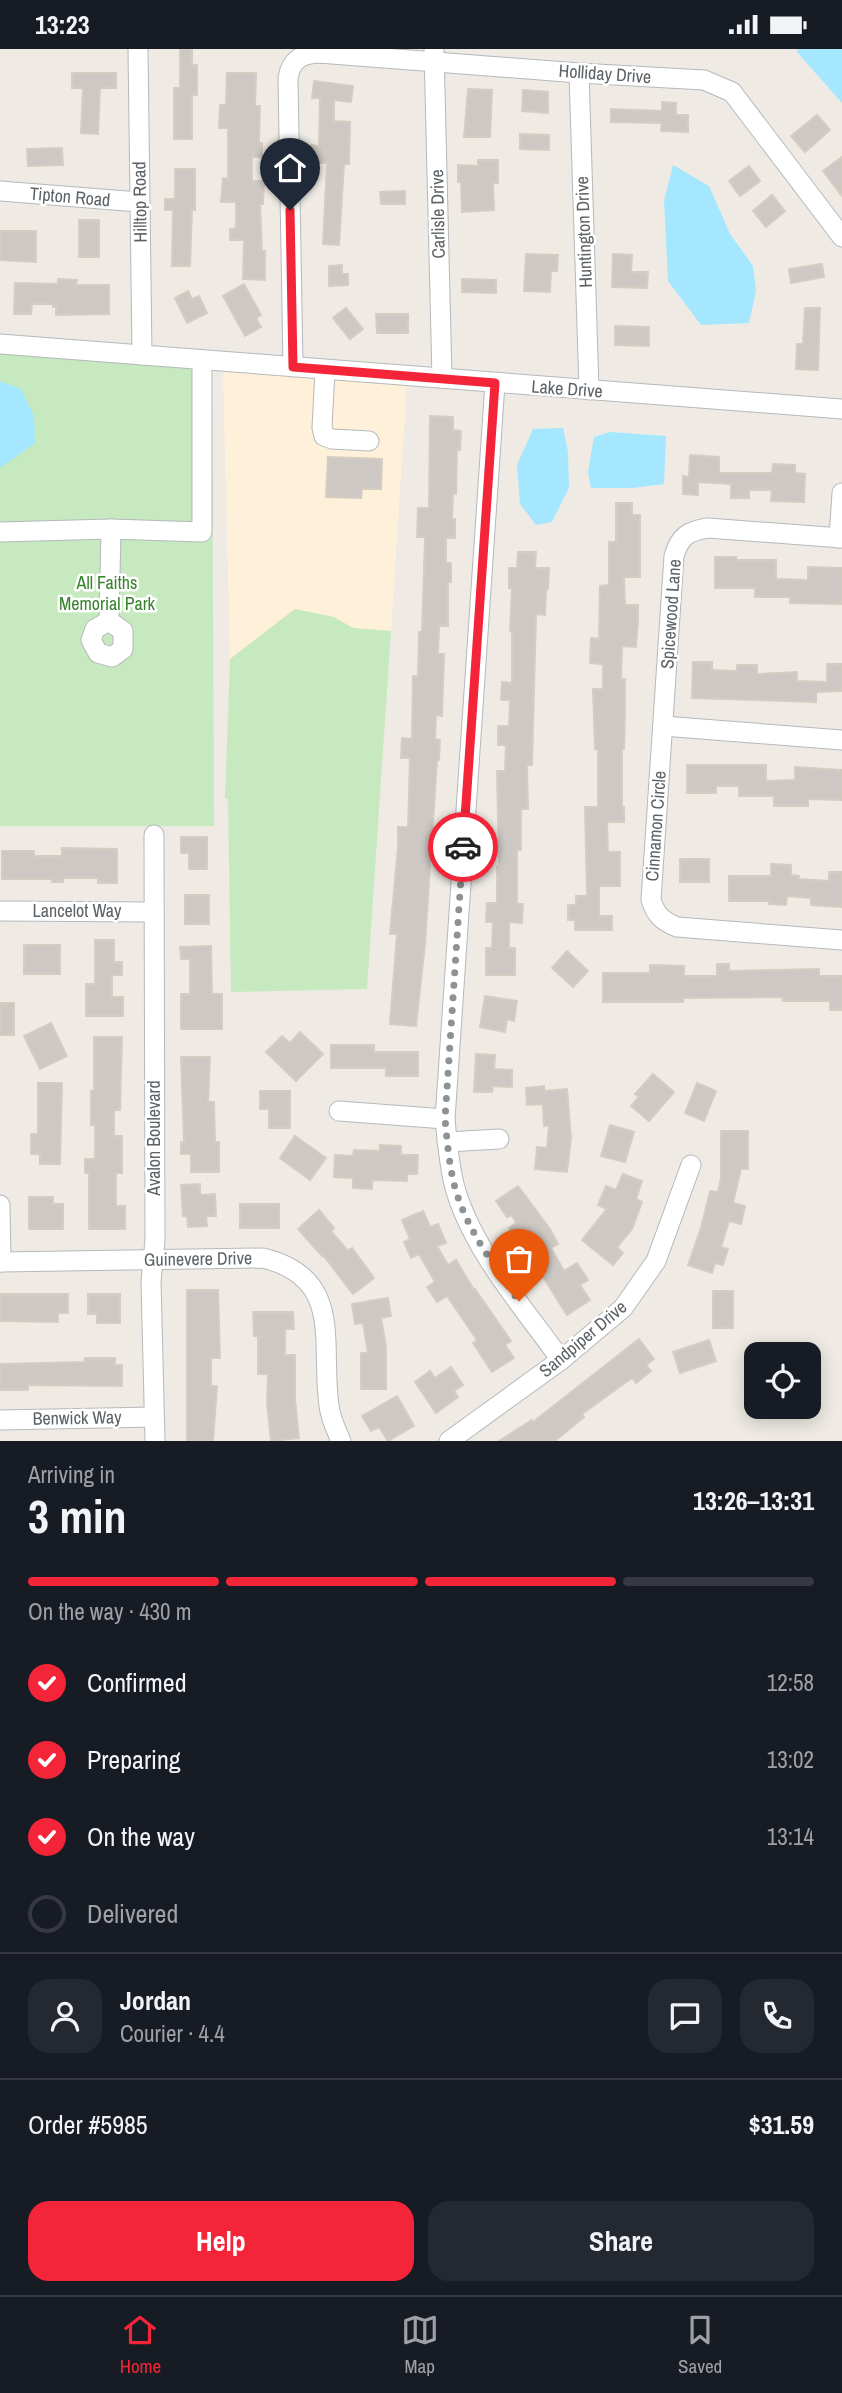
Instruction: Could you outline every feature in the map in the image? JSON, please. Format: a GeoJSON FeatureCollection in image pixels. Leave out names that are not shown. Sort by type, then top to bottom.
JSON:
{"type":"FeatureCollection","features":[{"type":"Feature","properties":{"kind":"street","name":"Hilltop Road"},"geometry":{"type":"LineString","coordinates":[[138,49],[142,355]]}},
{"type":"Feature","properties":{"kind":"street","name":"Holliday Drive"},"geometry":{"type":"LineString","coordinates":[[293,367],[288,78],[289,69],[296,59],[306,54],[434,55],[579,73],[704,80],[732,92],[842,237]]}},
{"type":"Feature","properties":{"kind":"street","name":"Carlisle Drive"},"geometry":{"type":"LineString","coordinates":[[434,55],[442,378]]}},
{"type":"Feature","properties":{"kind":"street","name":"Huntington Drive"},"geometry":{"type":"LineString","coordinates":[[579,73],[589,390]]}},
{"type":"Feature","properties":{"kind":"street","name":"Tipton Road"},"geometry":{"type":"LineString","coordinates":[[0,191],[139,202]]}},
{"type":"Feature","properties":{"kind":"street","name":"Lake Drive"},"geometry":{"type":"LineString","coordinates":[[0,344],[842,409]]}},
{"type":"Feature","properties":{"kind":"street"},"geometry":{"type":"LineString","coordinates":[[0,532],[111,529],[202,532],[202,360]]}},
{"type":"Feature","properties":{"kind":"street"},"geometry":{"type":"LineString","coordinates":[[325,370],[322,428],[324,436],[369,441]]}},
{"type":"Feature","properties":{"kind":"street"},"geometry":{"type":"LineString","coordinates":[[495,383],[445,1119],[454,1185],[470,1224],[491,1262],[561,1360]]}},
{"type":"Feature","properties":{"kind":"street","name":"Spicewood Lane"},"geometry":{"type":"LineString","coordinates":[[663,726],[674,556],[685,534],[708,528],[840,538],[842,493]]}},
{"type":"Feature","properties":{"kind":"street"},"geometry":{"type":"LineString","coordinates":[[109,621],[111,529]]}},
{"type":"Feature","properties":{"kind":"street"},"geometry":{"type":"LineString","coordinates":[[663,726],[842,740]]}},
{"type":"Feature","properties":{"kind":"street","name":"Cinnamon Circle"},"geometry":{"type":"LineString","coordinates":[[663,726],[651,900],[654,911],[662,921],[677,927],[842,940]]}},
{"type":"Feature","properties":{"kind":"street","name":"Avalon Boulevard"},"geometry":{"type":"LineString","coordinates":[[154,835],[151,1281],[155,1441]]}},
{"type":"Feature","properties":{"kind":"street","name":"Lancelot Way"},"geometry":{"type":"LineString","coordinates":[[0,911],[153,912]]}},
{"type":"Feature","properties":{"kind":"street"},"geometry":{"type":"LineString","coordinates":[[338,1111],[445,1119]]}},
{"type":"Feature","properties":{"kind":"street"},"geometry":{"type":"LineString","coordinates":[[447,1142],[499,1139]]}},
{"type":"Feature","properties":{"kind":"street","name":"Sandpiper Drive"},"geometry":{"type":"LineString","coordinates":[[449,1441],[561,1360],[623,1308],[656,1261],[691,1165]]}},
{"type":"Feature","properties":{"kind":"street"},"geometry":{"type":"LineString","coordinates":[[0,1205],[1,1262]]}},
{"type":"Feature","properties":{"kind":"street","name":"Guinevere Drive"},"geometry":{"type":"LineString","coordinates":[[1,1262],[263,1258],[284,1263],[299,1273],[313,1289],[321,1305],[326,1327],[328,1405],[341,1441]]}},
{"type":"Feature","properties":{"kind":"street","name":"Benwick Way"},"geometry":{"type":"LineString","coordinates":[[0,1420],[154,1416]]}},
{"type":"Feature","properties":{"kind":"shaded area"},"geometry":{"type":"Polygon","coordinates":[[[223,369],[407,383],[391,631],[353,628],[334,617],[295,609],[230,659],[223,369]]]}},
{"type":"Feature","properties":{"kind":"green space","name":"All Faiths Memorial Park"},"geometry":{"type":"Polygon","coordinates":[[[0,344],[212,361],[214,826],[0,826],[0,344]]]}},
{"type":"Feature","properties":{"kind":"green space"},"geometry":{"type":"Polygon","coordinates":[[[295,609],[334,617],[353,628],[391,631],[367,989],[231,992],[228,799],[225,798],[230,659],[295,609]]]}},
{"type":"Feature","properties":{"kind":"water"},"geometry":{"type":"Polygon","coordinates":[[[797,49],[842,49],[842,103],[797,52],[797,49]]]}},
{"type":"Feature","properties":{"kind":"water"},"geometry":{"type":"Polygon","coordinates":[[[673,165],[709,186],[730,234],[753,266],[756,291],[749,323],[701,325],[668,281],[664,201],[673,165]]]}},
{"type":"Feature","properties":{"kind":"water"},"geometry":{"type":"Polygon","coordinates":[[[0,381],[21,389],[34,416],[35,443],[0,468],[0,381]]]}},
{"type":"Feature","properties":{"kind":"water"},"geometry":{"type":"Polygon","coordinates":[[[563,428],[568,452],[569,488],[552,522],[536,525],[520,504],[517,465],[533,429],[563,428]]]}},
{"type":"Feature","properties":{"kind":"water"},"geometry":{"type":"Polygon","coordinates":[[[610,432],[666,436],[664,484],[633,488],[591,488],[588,472],[594,437],[610,432]]]}},
{"type":"Feature","properties":{"kind":"building"},"geometry":{"type":"Polygon","coordinates":[[[180,49],[192,49],[192,65],[197,65],[197,95],[192,95],[192,139],[174,139],[174,88],[180,88],[180,49]]]}},
{"type":"Feature","properties":{"kind":"building"},"geometry":{"type":"Polygon","coordinates":[[[72,73],[116,73],[116,88],[100,88],[98,134],[81,133],[83,88],[72,88],[72,73]]]}},
{"type":"Feature","properties":{"kind":"building"},"geometry":{"type":"Polygon","coordinates":[[[227,73],[256,73],[255,106],[260,106],[259,143],[262,143],[262,157],[252,157],[252,181],[264,181],[263,204],[260,204],[265,280],[243,279],[244,240],[230,240],[230,229],[236,228],[236,202],[221,202],[223,178],[228,179],[228,128],[219,128],[220,105],[226,105],[227,73]]]}},
{"type":"Feature","properties":{"kind":"building"},"geometry":{"type":"Polygon","coordinates":[[[314,81],[353,86],[351,102],[334,100],[334,121],[350,122],[349,164],[344,164],[339,245],[323,244],[327,163],[311,163],[311,145],[319,146],[320,98],[312,98],[314,81]]]}},
{"type":"Feature","properties":{"kind":"building"},"geometry":{"type":"Polygon","coordinates":[[[468,89],[492,90],[490,137],[464,137],[468,89]]]}},
{"type":"Feature","properties":{"kind":"building"},"geometry":{"type":"Polygon","coordinates":[[[523,90],[548,92],[548,113],[522,111],[523,90]]]}},
{"type":"Feature","properties":{"kind":"building"},"geometry":{"type":"Polygon","coordinates":[[[662,102],[676,103],[676,115],[688,115],[688,132],[661,131],[662,123],[611,122],[611,109],[662,111],[662,102]]]}},
{"type":"Feature","properties":{"kind":"building"},"geometry":{"type":"Polygon","coordinates":[[[817,115],[830,130],[805,152],[791,136],[817,115]]]}},
{"type":"Feature","properties":{"kind":"building"},"geometry":{"type":"Polygon","coordinates":[[[520,134],[549,135],[549,150],[520,149],[520,134]]]}},
{"type":"Feature","properties":{"kind":"building"},"geometry":{"type":"Polygon","coordinates":[[[62,148],[63,165],[28,166],[27,149],[62,148]]]}},
{"type":"Feature","properties":{"kind":"building"},"geometry":{"type":"Polygon","coordinates":[[[842,157],[842,196],[823,171],[842,157]]]}},
{"type":"Feature","properties":{"kind":"building"},"geometry":{"type":"Polygon","coordinates":[[[478,160],[498,160],[498,183],[493,183],[494,210],[462,212],[458,165],[478,166],[478,160]]]}},
{"type":"Feature","properties":{"kind":"building"},"geometry":{"type":"Polygon","coordinates":[[[749,166],[760,181],[740,196],[729,181],[749,166]]]}},
{"type":"Feature","properties":{"kind":"building"},"geometry":{"type":"Polygon","coordinates":[[[175,169],[195,169],[195,210],[192,210],[190,266],[172,266],[173,210],[165,210],[165,199],[175,199],[175,169]]]}},
{"type":"Feature","properties":{"kind":"building"},"geometry":{"type":"Polygon","coordinates":[[[405,191],[405,204],[381,204],[380,192],[405,191]]]}},
{"type":"Feature","properties":{"kind":"building"},"geometry":{"type":"Polygon","coordinates":[[[772,195],[785,211],[766,227],[753,211],[772,195]]]}},
{"type":"Feature","properties":{"kind":"building"},"geometry":{"type":"Polygon","coordinates":[[[79,220],[99,220],[99,257],[79,257],[79,220]]]}},
{"type":"Feature","properties":{"kind":"building"},"geometry":{"type":"Polygon","coordinates":[[[0,231],[36,231],[36,262],[0,260],[0,231]]]}},
{"type":"Feature","properties":{"kind":"building"},"geometry":{"type":"Polygon","coordinates":[[[526,254],[558,255],[557,271],[551,271],[550,292],[524,291],[526,254]]]}},
{"type":"Feature","properties":{"kind":"building"},"geometry":{"type":"Polygon","coordinates":[[[613,254],[632,255],[631,272],[648,272],[647,288],[612,287],[613,254]]]}},
{"type":"Feature","properties":{"kind":"building"},"geometry":{"type":"Polygon","coordinates":[[[822,264],[824,277],[791,283],[789,269],[822,264]]]}},
{"type":"Feature","properties":{"kind":"building"},"geometry":{"type":"Polygon","coordinates":[[[342,265],[342,274],[348,274],[348,285],[329,286],[329,266],[342,265]]]}},
{"type":"Feature","properties":{"kind":"building"},"geometry":{"type":"Polygon","coordinates":[[[58,279],[77,280],[76,285],[109,285],[109,314],[56,315],[56,307],[53,307],[53,304],[32,304],[31,314],[14,314],[15,283],[58,284],[58,279]]]}},
{"type":"Feature","properties":{"kind":"building"},"geometry":{"type":"Polygon","coordinates":[[[462,279],[496,280],[496,293],[462,292],[462,279]]]}},
{"type":"Feature","properties":{"kind":"building"},"geometry":{"type":"Polygon","coordinates":[[[244,284],[261,315],[256,318],[261,327],[245,336],[223,296],[244,284]]]}},
{"type":"Feature","properties":{"kind":"building"},"geometry":{"type":"Polygon","coordinates":[[[188,291],[192,299],[199,296],[207,313],[187,323],[175,298],[188,291]]]}},
{"type":"Feature","properties":{"kind":"building"},"geometry":{"type":"Polygon","coordinates":[[[346,308],[363,329],[350,339],[333,318],[346,308]]]}},
{"type":"Feature","properties":{"kind":"building"},"geometry":{"type":"Polygon","coordinates":[[[805,308],[820,308],[818,370],[796,369],[797,344],[803,344],[805,308]]]}},
{"type":"Feature","properties":{"kind":"building"},"geometry":{"type":"Polygon","coordinates":[[[376,314],[408,314],[408,333],[377,333],[376,314]]]}},
{"type":"Feature","properties":{"kind":"building"},"geometry":{"type":"Polygon","coordinates":[[[615,326],[649,327],[649,346],[615,345],[615,326]]]}},
{"type":"Feature","properties":{"kind":"building"},"geometry":{"type":"Polygon","coordinates":[[[430,416],[453,417],[453,430],[461,431],[460,450],[457,450],[456,494],[453,494],[452,519],[455,519],[455,538],[446,538],[446,563],[451,563],[448,626],[439,626],[438,654],[444,654],[442,716],[436,715],[435,739],[440,740],[439,760],[416,1026],[390,1024],[397,934],[390,934],[398,827],[408,827],[410,758],[401,758],[402,738],[412,739],[413,676],[418,676],[419,632],[422,632],[425,537],[417,537],[418,508],[429,508],[430,416]]]}},
{"type":"Feature","properties":{"kind":"building"},"geometry":{"type":"Polygon","coordinates":[[[690,455],[719,457],[719,473],[772,473],[773,464],[795,465],[795,473],[805,474],[804,502],[771,501],[772,490],[749,490],[749,498],[731,498],[731,484],[698,482],[698,495],[683,494],[683,476],[689,477],[690,455]]]}},
{"type":"Feature","properties":{"kind":"building"},"geometry":{"type":"Polygon","coordinates":[[[328,457],[382,459],[381,489],[362,489],[361,498],[326,497],[328,457]]]}},
{"type":"Feature","properties":{"kind":"building"},"geometry":{"type":"Polygon","coordinates":[[[616,503],[632,503],[632,515],[640,515],[640,577],[624,577],[625,605],[638,605],[638,621],[636,647],[622,646],[621,679],[625,679],[622,749],[624,822],[607,822],[608,852],[620,852],[620,886],[599,886],[599,916],[612,916],[612,930],[575,930],[575,920],[568,920],[568,905],[576,905],[576,896],[587,896],[585,807],[598,807],[598,749],[595,749],[593,689],[603,689],[603,664],[590,663],[591,638],[599,639],[600,586],[609,585],[609,542],[616,542],[616,503]]]}},
{"type":"Feature","properties":{"kind":"building"},"geometry":{"type":"Polygon","coordinates":[[[518,552],[536,552],[535,568],[549,568],[548,589],[545,615],[536,614],[532,765],[527,765],[528,809],[521,809],[521,850],[517,850],[517,904],[523,904],[522,923],[509,922],[509,948],[515,948],[515,975],[486,975],[486,948],[492,948],[493,922],[486,922],[487,903],[497,903],[499,866],[497,771],[505,771],[506,745],[498,745],[498,726],[509,726],[510,700],[501,700],[502,682],[512,683],[512,588],[509,588],[509,568],[517,568],[518,552]]]}},
{"type":"Feature","properties":{"kind":"building"},"geometry":{"type":"Polygon","coordinates":[[[715,557],[776,560],[776,579],[808,580],[808,567],[842,568],[842,604],[790,603],[790,597],[755,597],[755,588],[715,588],[715,557]]]}},
{"type":"Feature","properties":{"kind":"building"},"geometry":{"type":"Polygon","coordinates":[[[693,662],[712,662],[712,670],[737,671],[737,665],[757,665],[757,674],[797,672],[797,681],[827,682],[827,664],[842,664],[842,691],[816,692],[816,702],[692,698],[693,662]]]}},
{"type":"Feature","properties":{"kind":"building"},"geometry":{"type":"Polygon","coordinates":[[[687,765],[766,765],[766,781],[795,780],[795,767],[842,770],[842,800],[808,799],[808,806],[774,806],[774,796],[739,796],[739,786],[716,786],[716,793],[687,793],[687,765]]]}},
{"type":"Feature","properties":{"kind":"building"},"geometry":{"type":"Polygon","coordinates":[[[181,837],[207,837],[207,869],[189,869],[189,853],[181,853],[181,837]]]}},
{"type":"Feature","properties":{"kind":"building"},"geometry":{"type":"Polygon","coordinates":[[[62,848],[117,849],[117,883],[98,883],[98,878],[63,878],[63,882],[52,882],[52,879],[2,879],[2,851],[34,851],[34,856],[62,856],[62,848]]]}},
{"type":"Feature","properties":{"kind":"building"},"geometry":{"type":"Polygon","coordinates":[[[680,859],[709,859],[709,882],[680,882],[680,859]]]}},
{"type":"Feature","properties":{"kind":"building"},"geometry":{"type":"Polygon","coordinates":[[[771,864],[791,865],[791,875],[799,876],[798,879],[829,881],[829,872],[842,872],[842,907],[811,905],[811,898],[787,896],[786,905],[769,904],[769,901],[729,901],[729,876],[771,876],[771,864]]]}},
{"type":"Feature","properties":{"kind":"building"},"geometry":{"type":"Polygon","coordinates":[[[185,895],[209,895],[209,924],[185,924],[185,895]]]}},
{"type":"Feature","properties":{"kind":"building"},"geometry":{"type":"Polygon","coordinates":[[[95,940],[114,940],[114,962],[122,962],[122,975],[112,975],[112,997],[123,997],[123,1016],[86,1016],[86,984],[95,984],[95,940]]]}},
{"type":"Feature","properties":{"kind":"building"},"geometry":{"type":"Polygon","coordinates":[[[24,945],[60,945],[60,974],[24,974],[24,945]]]}},
{"type":"Feature","properties":{"kind":"building"},"geometry":{"type":"Polygon","coordinates":[[[211,946],[212,994],[222,994],[222,1029],[181,1029],[181,994],[190,994],[190,959],[181,959],[180,947],[211,946]]]}},
{"type":"Feature","properties":{"kind":"building"},"geometry":{"type":"Polygon","coordinates":[[[567,951],[588,971],[573,987],[552,968],[567,951]]]}},
{"type":"Feature","properties":{"kind":"building"},"geometry":{"type":"Polygon","coordinates":[[[717,964],[729,964],[729,971],[819,969],[819,976],[842,976],[842,1010],[830,1010],[830,1001],[783,1001],[783,997],[683,998],[683,1002],[603,1002],[603,973],[650,973],[650,965],[684,966],[684,976],[717,976],[717,964]]]}},
{"type":"Feature","properties":{"kind":"building"},"geometry":{"type":"Polygon","coordinates":[[[485,996],[517,1001],[514,1021],[507,1019],[505,1032],[480,1027],[485,996]]]}},
{"type":"Feature","properties":{"kind":"building"},"geometry":{"type":"Polygon","coordinates":[[[0,1003],[14,1003],[14,1035],[0,1035],[0,1003]]]}},
{"type":"Feature","properties":{"kind":"building"},"geometry":{"type":"Polygon","coordinates":[[[51,1023],[67,1056],[40,1069],[24,1036],[51,1023]]]}},
{"type":"Feature","properties":{"kind":"building"},"geometry":{"type":"Polygon","coordinates":[[[300,1032],[323,1054],[296,1081],[266,1052],[282,1036],[290,1043],[300,1032]]]}},
{"type":"Feature","properties":{"kind":"building"},"geometry":{"type":"Polygon","coordinates":[[[94,1037],[122,1037],[120,1110],[114,1110],[114,1136],[122,1136],[122,1173],[116,1173],[116,1206],[125,1206],[125,1229],[89,1229],[89,1173],[85,1173],[85,1159],[95,1159],[95,1125],[91,1125],[94,1037]]]}},
{"type":"Feature","properties":{"kind":"building"},"geometry":{"type":"Polygon","coordinates":[[[331,1045],[374,1045],[374,1052],[418,1052],[418,1076],[386,1076],[386,1068],[331,1068],[331,1045]]]}},
{"type":"Feature","properties":{"kind":"building"},"geometry":{"type":"Polygon","coordinates":[[[476,1054],[495,1055],[494,1069],[512,1070],[512,1087],[493,1086],[492,1092],[474,1092],[476,1054]]]}},
{"type":"Feature","properties":{"kind":"building"},"geometry":{"type":"Polygon","coordinates":[[[181,1057],[210,1057],[208,1102],[214,1102],[215,1142],[219,1142],[219,1172],[191,1172],[191,1154],[181,1154],[181,1142],[184,1142],[181,1057]]]}},
{"type":"Feature","properties":{"kind":"building"},"geometry":{"type":"Polygon","coordinates":[[[653,1074],[674,1092],[649,1121],[631,1106],[639,1097],[635,1094],[653,1074]]]}},
{"type":"Feature","properties":{"kind":"building"},"geometry":{"type":"Polygon","coordinates":[[[38,1083],[62,1083],[60,1164],[40,1164],[40,1154],[31,1154],[31,1134],[38,1134],[38,1083]]]}},
{"type":"Feature","properties":{"kind":"building"},"geometry":{"type":"Polygon","coordinates":[[[697,1083],[716,1091],[704,1121],[685,1113],[697,1083]]]}},
{"type":"Feature","properties":{"kind":"building"},"geometry":{"type":"Polygon","coordinates":[[[544,1086],[544,1091],[567,1089],[571,1138],[567,1172],[535,1169],[537,1147],[547,1148],[549,1125],[544,1126],[543,1104],[527,1105],[526,1088],[544,1086]]]}},
{"type":"Feature","properties":{"kind":"building"},"geometry":{"type":"Polygon","coordinates":[[[260,1091],[290,1091],[290,1128],[269,1128],[269,1109],[260,1109],[260,1091]]]}},
{"type":"Feature","properties":{"kind":"building"},"geometry":{"type":"Polygon","coordinates":[[[610,1125],[634,1132],[625,1162],[601,1156],[610,1125]]]}},
{"type":"Feature","properties":{"kind":"building"},"geometry":{"type":"Polygon","coordinates":[[[721,1131],[748,1131],[748,1169],[741,1169],[733,1203],[745,1206],[741,1224],[729,1221],[721,1247],[728,1249],[723,1265],[715,1263],[712,1273],[688,1265],[710,1191],[718,1192],[721,1178],[721,1131]]]}},
{"type":"Feature","properties":{"kind":"building"},"geometry":{"type":"Polygon","coordinates":[[[295,1136],[326,1158],[310,1180],[280,1158],[295,1136]]]}},
{"type":"Feature","properties":{"kind":"building"},"geometry":{"type":"Polygon","coordinates":[[[380,1145],[401,1146],[401,1155],[418,1155],[417,1174],[407,1174],[407,1181],[372,1180],[372,1189],[353,1188],[353,1178],[334,1177],[335,1155],[353,1156],[354,1150],[380,1151],[380,1145]]]}},
{"type":"Feature","properties":{"kind":"building"},"geometry":{"type":"Polygon","coordinates":[[[623,1174],[642,1181],[636,1199],[642,1202],[632,1229],[617,1247],[623,1253],[613,1265],[582,1240],[607,1209],[598,1205],[606,1186],[616,1190],[623,1174]]]}},
{"type":"Feature","properties":{"kind":"building"},"geometry":{"type":"Polygon","coordinates":[[[200,1184],[200,1195],[215,1194],[216,1216],[206,1216],[207,1226],[188,1227],[187,1216],[183,1216],[181,1185],[200,1184]]]}},
{"type":"Feature","properties":{"kind":"building"},"geometry":{"type":"Polygon","coordinates":[[[518,1186],[550,1229],[558,1244],[551,1248],[564,1271],[577,1263],[588,1280],[580,1285],[590,1300],[567,1315],[543,1277],[537,1280],[509,1228],[516,1223],[512,1215],[507,1217],[496,1201],[518,1186]]]}},
{"type":"Feature","properties":{"kind":"building"},"geometry":{"type":"Polygon","coordinates":[[[29,1197],[53,1197],[53,1204],[63,1204],[63,1229],[29,1229],[29,1197]]]}},
{"type":"Feature","properties":{"kind":"building"},"geometry":{"type":"Polygon","coordinates":[[[240,1204],[279,1204],[279,1228],[240,1228],[240,1204]]]}},
{"type":"Feature","properties":{"kind":"building"},"geometry":{"type":"Polygon","coordinates":[[[319,1210],[334,1228],[331,1231],[348,1251],[352,1248],[374,1278],[353,1294],[323,1255],[298,1229],[319,1210]]]}},
{"type":"Feature","properties":{"kind":"building"},"geometry":{"type":"Polygon","coordinates":[[[423,1211],[430,1227],[438,1224],[446,1243],[437,1246],[448,1265],[456,1260],[511,1341],[505,1345],[514,1358],[492,1372],[473,1343],[477,1340],[447,1296],[437,1302],[427,1287],[435,1282],[419,1254],[411,1258],[404,1242],[410,1239],[402,1220],[423,1211]]]}},
{"type":"Feature","properties":{"kind":"building"},"geometry":{"type":"Polygon","coordinates":[[[187,1290],[218,1290],[220,1358],[211,1358],[211,1386],[217,1386],[213,1441],[187,1441],[187,1290]]]}},
{"type":"Feature","properties":{"kind":"building"},"geometry":{"type":"Polygon","coordinates":[[[713,1291],[733,1291],[733,1328],[713,1328],[713,1291]]]}},
{"type":"Feature","properties":{"kind":"building"},"geometry":{"type":"Polygon","coordinates":[[[0,1294],[68,1294],[68,1313],[58,1313],[58,1322],[0,1321],[0,1294]]]}},
{"type":"Feature","properties":{"kind":"building"},"geometry":{"type":"Polygon","coordinates":[[[88,1294],[120,1294],[120,1323],[97,1323],[97,1314],[88,1314],[88,1294]]]}},
{"type":"Feature","properties":{"kind":"building"},"geometry":{"type":"Polygon","coordinates":[[[388,1298],[391,1316],[381,1318],[386,1346],[386,1389],[361,1389],[361,1353],[368,1353],[363,1323],[355,1324],[352,1304],[388,1298]]]}},
{"type":"Feature","properties":{"kind":"building"},"geometry":{"type":"Polygon","coordinates":[[[253,1312],[293,1312],[294,1329],[285,1329],[285,1355],[295,1355],[295,1400],[299,1438],[271,1441],[267,1403],[268,1374],[258,1374],[258,1336],[254,1336],[253,1312]]]}},
{"type":"Feature","properties":{"kind":"building"},"geometry":{"type":"Polygon","coordinates":[[[639,1339],[654,1359],[646,1365],[651,1371],[636,1383],[632,1378],[582,1414],[584,1417],[555,1441],[499,1441],[532,1420],[533,1422],[639,1339]]]}},
{"type":"Feature","properties":{"kind":"building"},"geometry":{"type":"Polygon","coordinates":[[[709,1340],[716,1361],[680,1373],[673,1352],[709,1340]]]}},
{"type":"Feature","properties":{"kind":"building"},"geometry":{"type":"Polygon","coordinates":[[[85,1358],[115,1358],[115,1365],[122,1365],[122,1386],[28,1385],[28,1390],[0,1390],[0,1364],[85,1362],[85,1358]]]}},
{"type":"Feature","properties":{"kind":"building"},"geometry":{"type":"Polygon","coordinates":[[[451,1367],[463,1385],[454,1391],[458,1397],[436,1413],[415,1382],[430,1371],[435,1378],[451,1367]]]}},
{"type":"Feature","properties":{"kind":"building"},"geometry":{"type":"Polygon","coordinates":[[[397,1396],[414,1426],[388,1441],[379,1427],[371,1431],[362,1416],[397,1396]]]}},
{"type":"Feature","properties":{"kind":"way so far"},"geometry":{"type":"LineString","coordinates":[[463,847],[445,1119],[447,1142],[454,1185],[470,1224],[491,1262],[519,1301]]}},
{"type":"Feature","properties":{"kind":"route"},"geometry":{"type":"LineString","coordinates":[[290,210],[293,367],[495,383],[463,847]]}}]}
